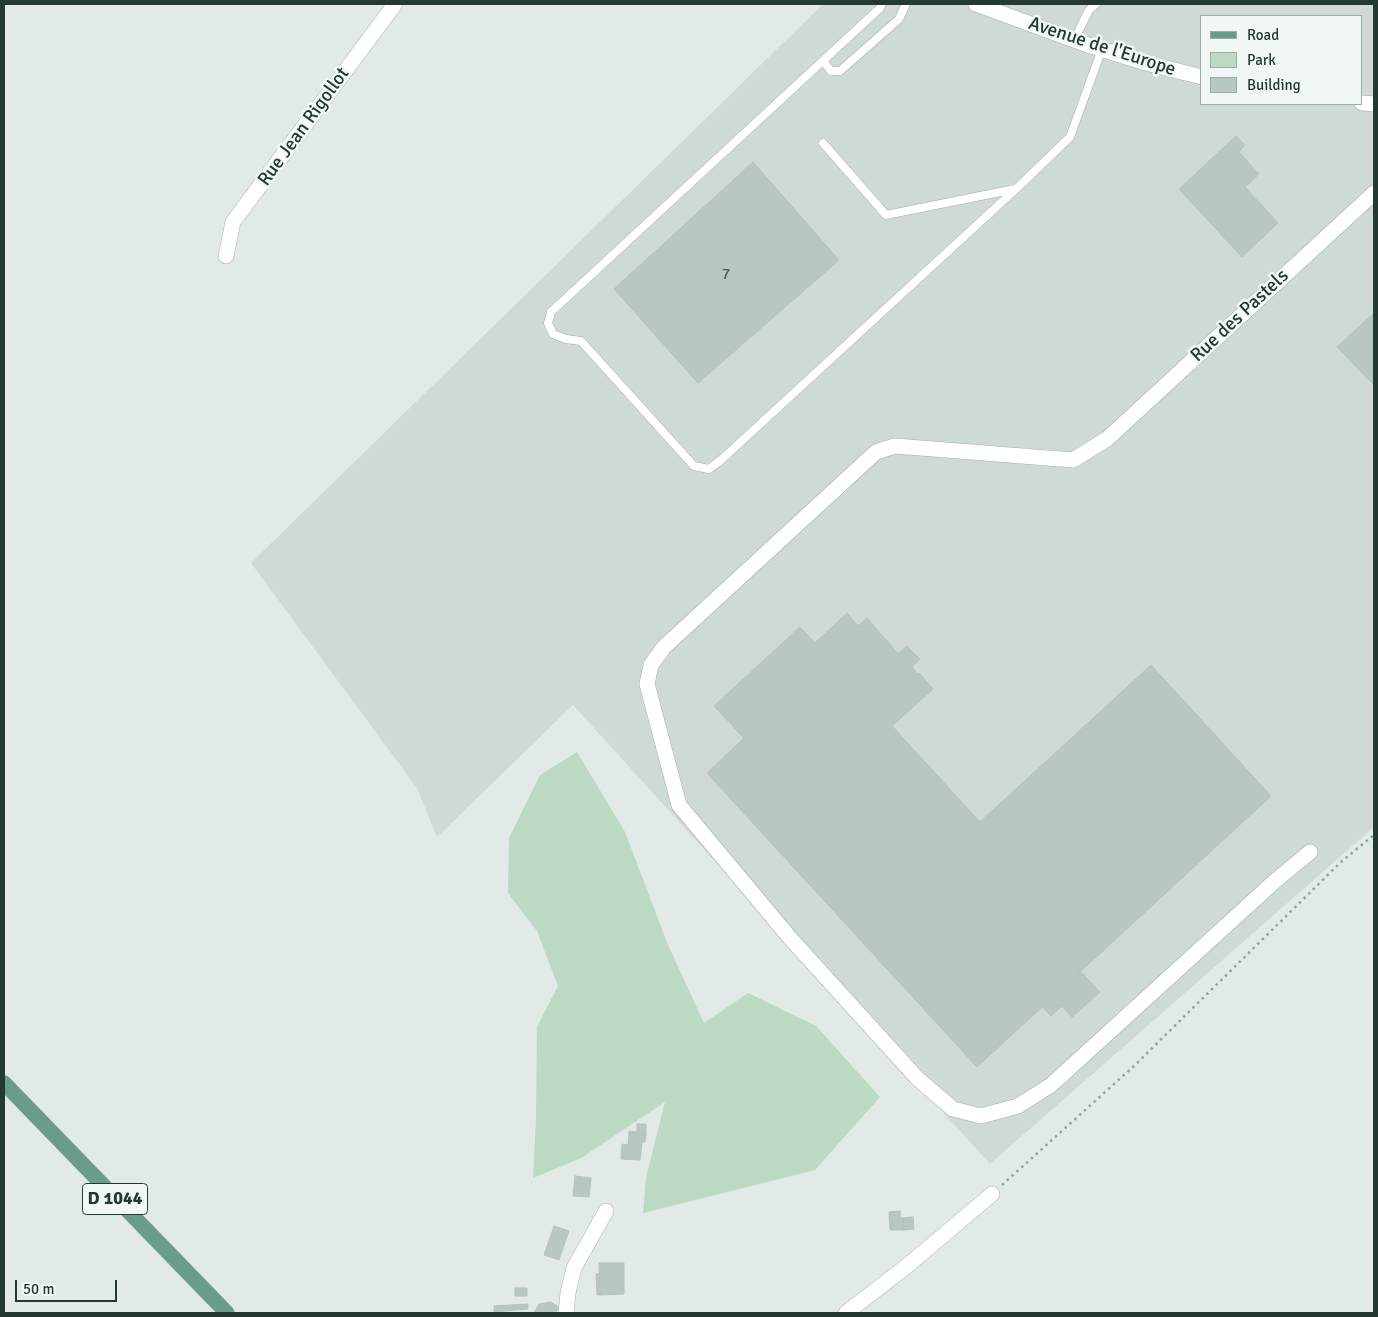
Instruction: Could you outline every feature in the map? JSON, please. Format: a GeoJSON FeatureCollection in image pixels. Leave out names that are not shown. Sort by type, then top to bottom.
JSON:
{"type":"FeatureCollection","features":[{"type":"Feature","properties":{"kind":"main road","name":"D 1044"},"geometry":{"type":"LineString","coordinates":[[4,1083],[227,1313]]}},
{"type":"Feature","properties":{"kind":"street","name":"Rue Jean Rigollot"},"geometry":{"type":"LineString","coordinates":[[226,256],[233,222],[395,4]]}},
{"type":"Feature","properties":{"kind":"street","name":"Avenue de l'Europe"},"geometry":{"type":"LineString","coordinates":[[976,4],[1074,40],[1200,76]]}},
{"type":"Feature","properties":{"kind":"street","name":"Rue des Pastels"},"geometry":{"type":"LineString","coordinates":[[1310,852],[1051,1085],[1018,1106],[981,1116],[953,1109],[918,1078],[790,938],[679,805],[647,684],[651,665],[664,647],[876,452],[896,446],[1073,460],[1107,439],[1374,193]]}},
{"type":"Feature","properties":{"kind":"street"},"geometry":{"type":"LineString","coordinates":[[846,1313],[930,1248],[992,1194]]}},
{"type":"Feature","properties":{"kind":"street"},"geometry":{"type":"LineString","coordinates":[[566,1313],[568,1293],[574,1268],[606,1211]]}},
{"type":"Feature","properties":{"kind":"lane"},"geometry":{"type":"LineString","coordinates":[[882,4],[880,8],[551,312],[548,323],[553,334],[566,339],[580,341],[694,466],[709,469],[722,460],[1070,137],[1102,49]]}},
{"type":"Feature","properties":{"kind":"lane"},"geometry":{"type":"LineString","coordinates":[[823,61],[831,70],[840,71],[899,19],[906,4]]}},
{"type":"Feature","properties":{"kind":"lane"},"geometry":{"type":"LineString","coordinates":[[1074,40],[1089,10],[1096,4]]}},
{"type":"Feature","properties":{"kind":"lane"},"geometry":{"type":"LineString","coordinates":[[823,143],[886,215],[1017,188]]}},
{"type":"Feature","properties":{"kind":"path"},"geometry":{"type":"LineString","coordinates":[[992,1194],[1134,1066],[1342,861],[1374,835]]}},
{"type":"Feature","properties":{"kind":"shaded area"},"geometry":{"type":"Polygon","coordinates":[[[823,4],[1374,4],[1374,827],[990,1164],[573,705],[437,837],[417,788],[251,563],[823,4]]]}},
{"type":"Feature","properties":{"kind":"green space"},"geometry":{"type":"Polygon","coordinates":[[[577,752],[625,832],[668,945],[704,1023],[748,993],[816,1026],[880,1097],[815,1170],[643,1213],[646,1178],[665,1102],[581,1158],[533,1178],[537,1027],[558,986],[537,931],[508,893],[509,838],[540,775],[577,752]]]}},
{"type":"Feature","properties":{"kind":"building"},"geometry":{"type":"Polygon","coordinates":[[[1236,136],[1245,145],[1239,152],[1259,174],[1245,187],[1278,223],[1242,257],[1179,189],[1236,136]]]}},
{"type":"Feature","properties":{"kind":"building"},"geometry":{"type":"Polygon","coordinates":[[[753,162],[839,260],[698,383],[614,289],[753,162]]]}},
{"type":"Feature","properties":{"kind":"building"},"geometry":{"type":"Polygon","coordinates":[[[1374,313],[1374,385],[1337,347],[1374,313]]]}},
{"type":"Feature","properties":{"kind":"building"},"geometry":{"type":"Polygon","coordinates":[[[847,613],[858,626],[867,618],[898,654],[907,646],[920,659],[912,667],[933,689],[892,726],[980,822],[1151,665],[1271,796],[977,1067],[707,773],[744,738],[714,706],[800,627],[815,643],[847,613]]]}},
{"type":"Feature","properties":{"kind":"building"},"geometry":{"type":"Polygon","coordinates":[[[1080,971],[1100,992],[1072,1017],[1062,1006],[1051,1016],[1042,1006],[1080,971]]]}},
{"type":"Feature","properties":{"kind":"building"},"geometry":{"type":"Polygon","coordinates":[[[637,1124],[646,1124],[646,1135],[629,1133],[629,1131],[637,1132],[637,1124]]]}},
{"type":"Feature","properties":{"kind":"building"},"geometry":{"type":"Polygon","coordinates":[[[629,1133],[646,1135],[645,1142],[642,1142],[640,1160],[621,1159],[622,1144],[628,1145],[629,1133]]]}},
{"type":"Feature","properties":{"kind":"building"},"geometry":{"type":"Polygon","coordinates":[[[575,1176],[591,1178],[589,1197],[573,1196],[575,1176]]]}},
{"type":"Feature","properties":{"kind":"building"},"geometry":{"type":"Polygon","coordinates":[[[900,1211],[904,1230],[890,1230],[889,1212],[900,1211]]]}},
{"type":"Feature","properties":{"kind":"building"},"geometry":{"type":"Polygon","coordinates":[[[913,1217],[914,1229],[904,1230],[903,1218],[913,1217]]]}},
{"type":"Feature","properties":{"kind":"building"},"geometry":{"type":"Polygon","coordinates":[[[554,1226],[569,1231],[559,1260],[544,1255],[554,1226]]]}},
{"type":"Feature","properties":{"kind":"building"},"geometry":{"type":"Polygon","coordinates":[[[599,1263],[624,1263],[624,1294],[600,1295],[599,1263]]]}},
{"type":"Feature","properties":{"kind":"building"},"geometry":{"type":"Polygon","coordinates":[[[600,1273],[600,1295],[597,1295],[596,1274],[600,1273]]]}},
{"type":"Feature","properties":{"kind":"building"},"geometry":{"type":"Polygon","coordinates":[[[515,1288],[527,1288],[527,1296],[515,1296],[515,1288]]]}},
{"type":"Feature","properties":{"kind":"building"},"geometry":{"type":"Polygon","coordinates":[[[550,1302],[559,1307],[555,1313],[534,1313],[539,1304],[550,1302]]]}},
{"type":"Feature","properties":{"kind":"building"},"geometry":{"type":"Polygon","coordinates":[[[528,1304],[528,1309],[494,1312],[494,1306],[528,1304]]]}}]}
